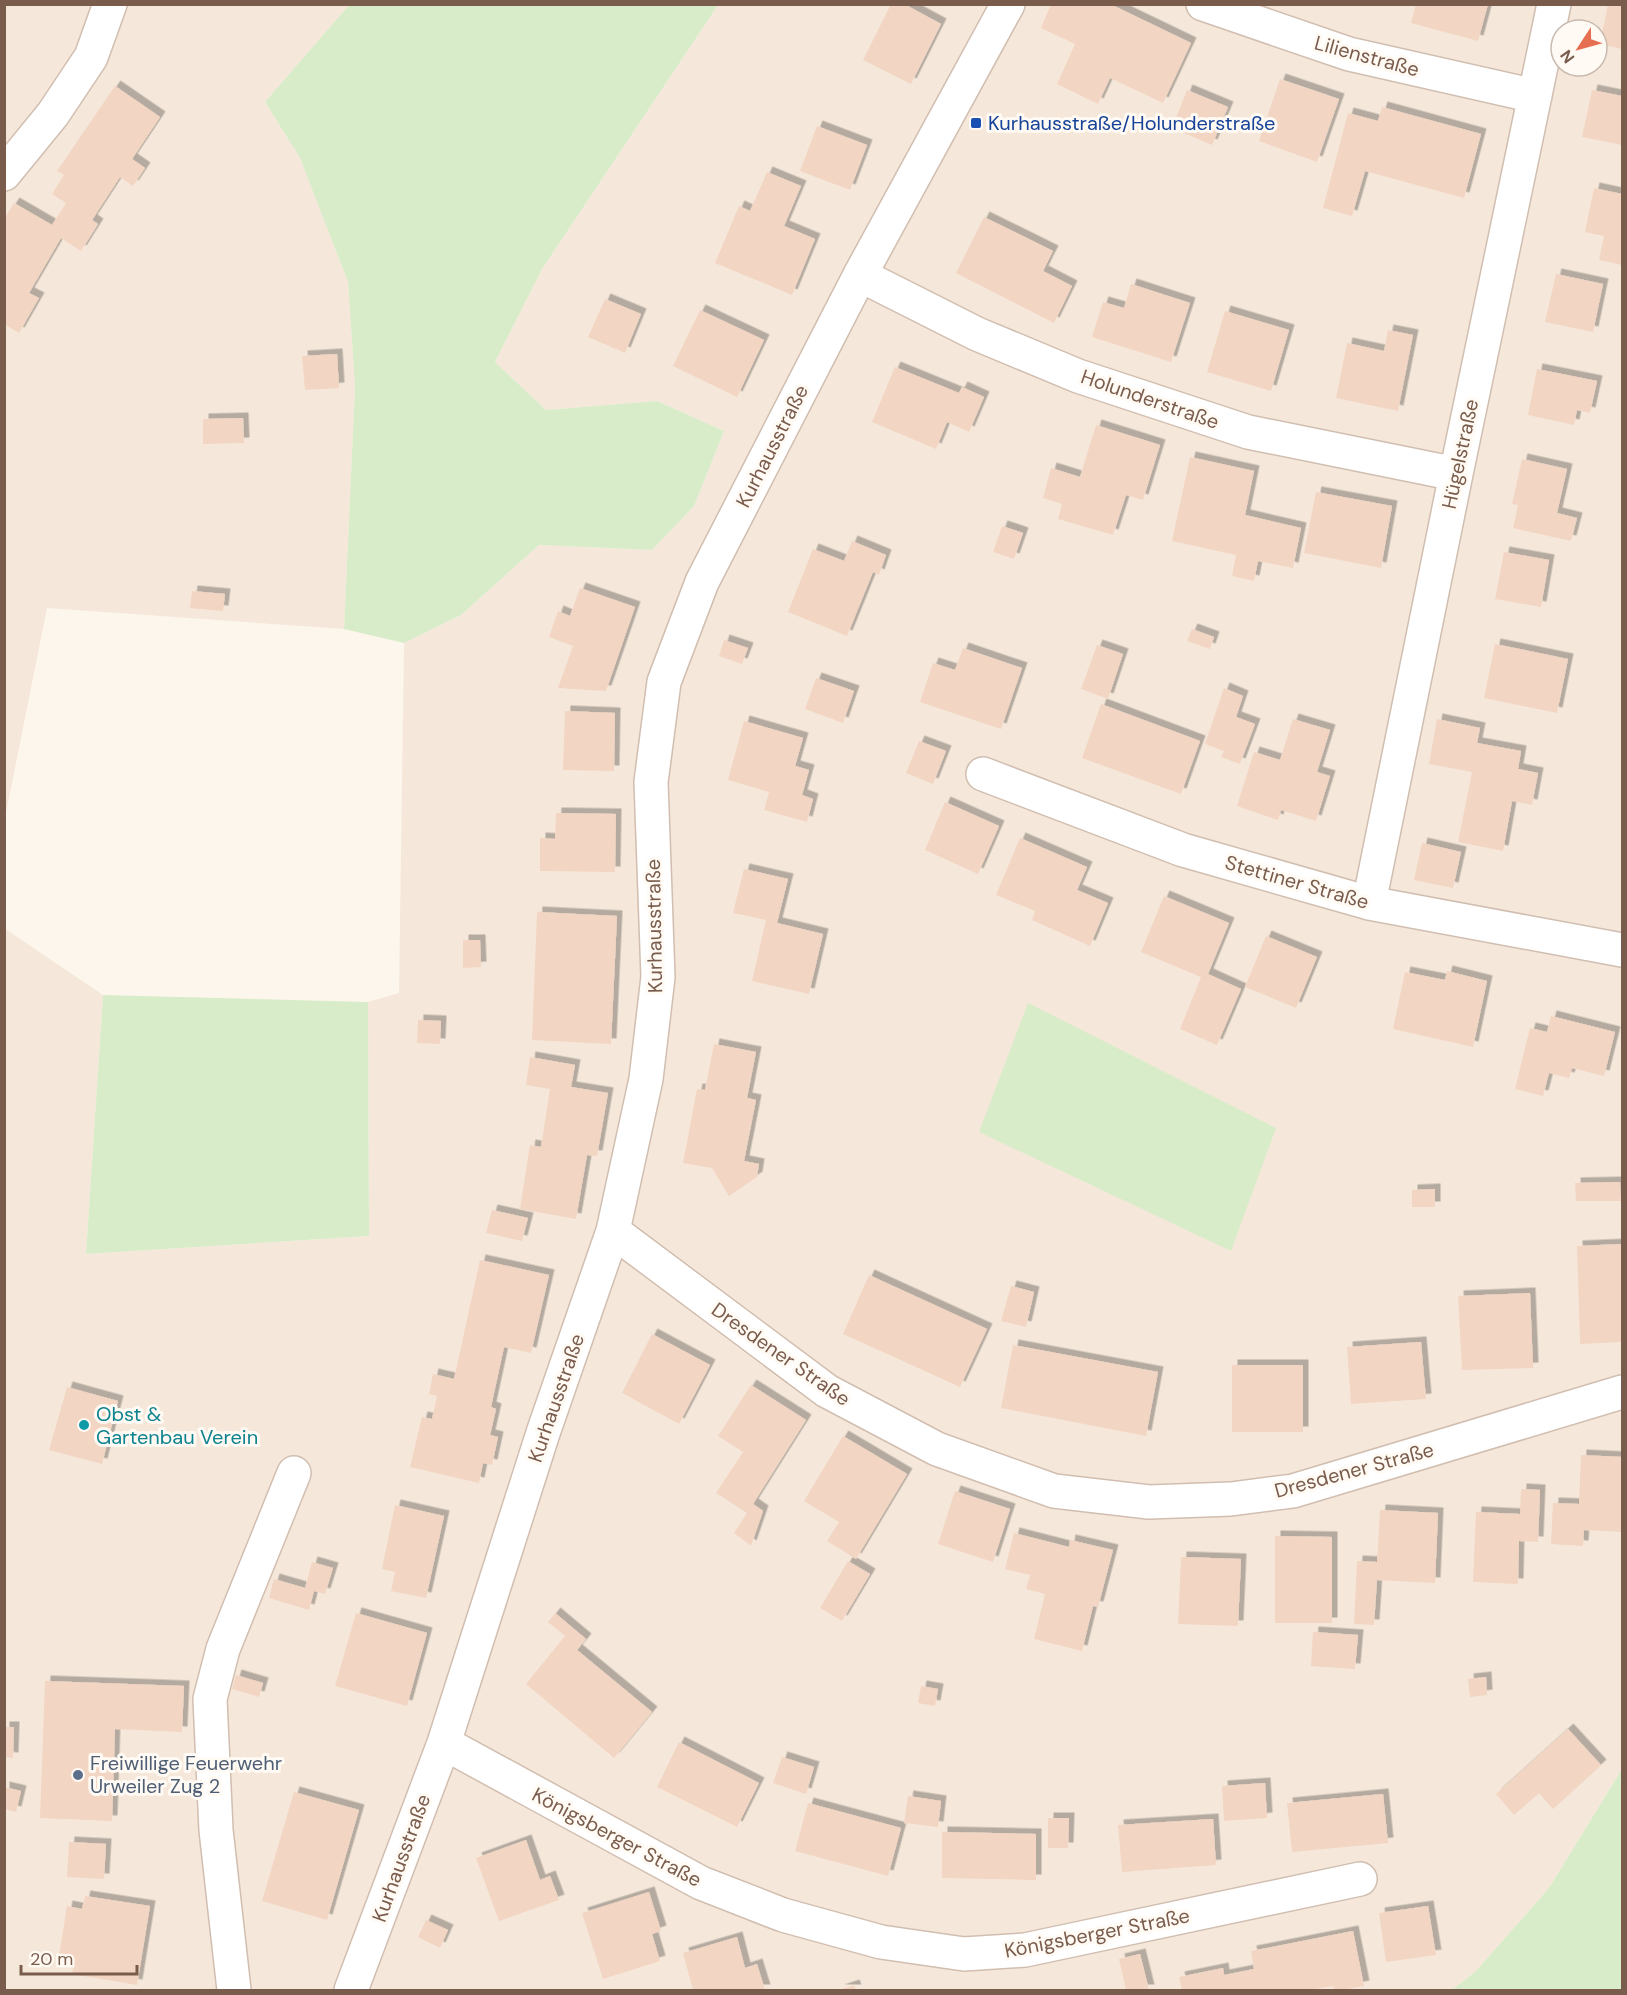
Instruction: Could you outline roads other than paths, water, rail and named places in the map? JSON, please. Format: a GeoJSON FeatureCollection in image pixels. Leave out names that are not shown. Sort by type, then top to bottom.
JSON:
{"type":"FeatureCollection","features":[{"type":"Feature","properties":{"kind":"street"},"geometry":{"type":"LineString","coordinates":[[4,174],[54,114],[91,57],[110,4]]}},
{"type":"Feature","properties":{"kind":"street","name":"Kurhausstraße"},"geometry":{"type":"LineString","coordinates":[[351,1990],[444,1743],[543,1433],[613,1231],[646,1079],[658,977],[651,782],[664,682],[702,582],[860,275],[1008,4]]}},
{"type":"Feature","properties":{"kind":"street","name":"Lilienstraße"},"geometry":{"type":"LineString","coordinates":[[1203,4],[1349,54],[1535,96]]}},
{"type":"Feature","properties":{"kind":"street","name":"Hügelstraße"},"geometry":{"type":"LineString","coordinates":[[1369,903],[1554,4]]}},
{"type":"Feature","properties":{"kind":"street","name":"Holunderstraße"},"geometry":{"type":"LineString","coordinates":[[860,275],[977,334],[1101,383],[1248,432],[1456,474]]}},
{"type":"Feature","properties":{"kind":"street","name":"Stettiner Straße"},"geometry":{"type":"LineString","coordinates":[[982,774],[1182,850],[1369,903],[1623,950]]}},
{"type":"Feature","properties":{"kind":"street","name":"Dresdener Straße"},"geometry":{"type":"LineString","coordinates":[[613,1231],[827,1391],[937,1449],[1054,1491],[1149,1502],[1231,1499],[1293,1491],[1623,1392]]}},
{"type":"Feature","properties":{"kind":"street"},"geometry":{"type":"LineString","coordinates":[[234,1990],[216,1830],[210,1699],[223,1649],[294,1473]]}},
{"type":"Feature","properties":{"kind":"street","name":"Königsberger Straße"},"geometry":{"type":"LineString","coordinates":[[444,1743],[701,1883],[783,1915],[881,1942],[964,1954],[1025,1950],[1360,1879]]}},
{"type":"Feature","properties":{"kind":"place","name":"Kurhausstraße/Holunderstraße"},"geometry":{"type":"Point","coordinates":[976,123]}},
{"type":"Feature","properties":{"kind":"place","name":"Obst & Gartenbau Verein"},"geometry":{"type":"Point","coordinates":[84,1425]}},
{"type":"Feature","properties":{"kind":"place","name":"Freiwillige Feuerwehr Urweiler Zug 2"},"geometry":{"type":"Point","coordinates":[78,1775]}}]}
